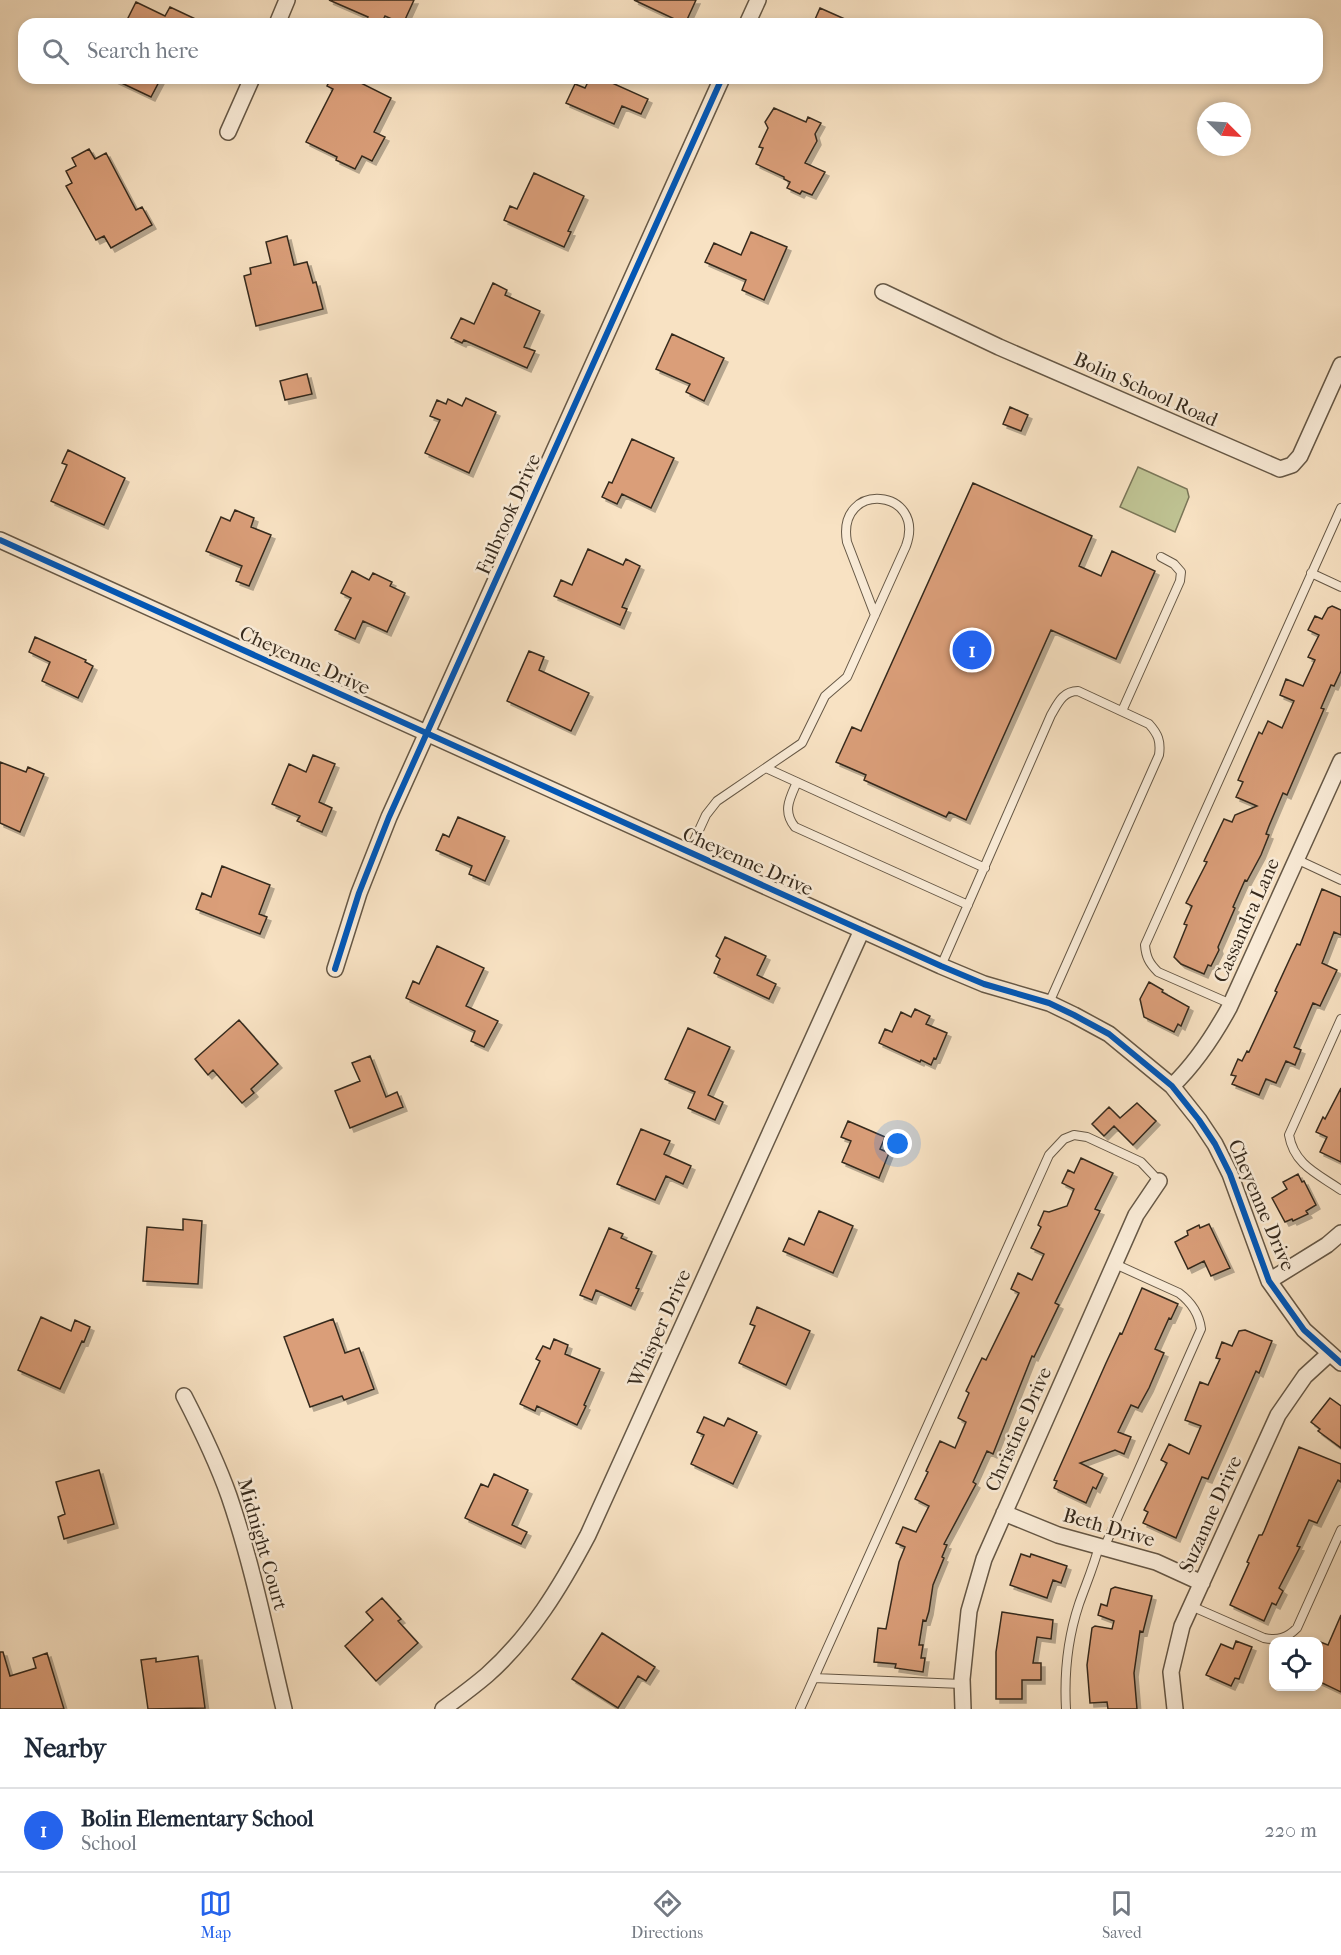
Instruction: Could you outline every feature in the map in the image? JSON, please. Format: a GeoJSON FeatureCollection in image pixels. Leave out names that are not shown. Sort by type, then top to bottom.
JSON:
{"type":"FeatureCollection","features":[{"type":"Feature","properties":{"kind":"street"},"geometry":{"type":"LineString","coordinates":[[280,18],[287,0]]}},
{"type":"Feature","properties":{"kind":"street"},"geometry":{"type":"LineString","coordinates":[[750,18],[758,0]]}},
{"type":"Feature","properties":{"kind":"street"},"geometry":{"type":"LineString","coordinates":[[228,132],[249,84]]}},
{"type":"Feature","properties":{"kind":"street","name":"Fulbrook Drive"},"geometry":{"type":"LineString","coordinates":[[334,969],[346,929],[374,855],[427,733],[719,84]]}},
{"type":"Feature","properties":{"kind":"street","name":"Bolin School Road"},"geometry":{"type":"LineString","coordinates":[[884,292],[1010,352],[1280,469],[1292,465],[1300,456],[1341,365]]}},
{"type":"Feature","properties":{"kind":"street","name":"Cheyenne Drive"},"geometry":{"type":"LineString","coordinates":[[2,546],[427,733],[941,966],[984,984],[1049,1003],[1109,1034],[1172,1086],[1199,1120],[1230,1174],[1269,1281],[1304,1330],[1335,1358]]}},
{"type":"Feature","properties":{"kind":"street","name":"Cassandra Lane"},"geometry":{"type":"LineString","coordinates":[[1172,1086],[1192,1067],[1214,1036],[1231,1004],[1341,760]]}},
{"type":"Feature","properties":{"kind":"street","name":"Whisper Drive"},"geometry":{"type":"LineString","coordinates":[[443,1709],[488,1674],[512,1651],[534,1624],[572,1566],[862,930]]}},
{"type":"Feature","properties":{"kind":"street","name":"Christine Drive"},"geometry":{"type":"LineString","coordinates":[[963,1709],[962,1684],[969,1611],[984,1559],[1136,1215],[1159,1181]]}},
{"type":"Feature","properties":{"kind":"street"},"geometry":{"type":"LineString","coordinates":[[1269,1281],[1327,1245],[1341,1233]]}},
{"type":"Feature","properties":{"kind":"street","name":"Suzanne Drive"},"geometry":{"type":"LineString","coordinates":[[1174,1709],[1171,1672],[1182,1626],[1278,1415],[1305,1376],[1335,1358]]}},
{"type":"Feature","properties":{"kind":"street","name":"Midnight Court"},"geometry":{"type":"LineString","coordinates":[[184,1396],[228,1493],[241,1532],[284,1709]]}},
{"type":"Feature","properties":{"kind":"street","name":"Beth Drive"},"geometry":{"type":"LineString","coordinates":[[1004,1512],[1058,1535],[1156,1562],[1202,1583]]}},
{"type":"Feature","properties":{"kind":"lane"},"geometry":{"type":"LineString","coordinates":[[689,852],[706,815],[717,801],[802,743],[825,696],[846,677],[875,615],[910,536],[910,525],[900,507],[880,498],[869,499],[852,511],[845,532],[875,615]]}},
{"type":"Feature","properties":{"kind":"lane"},"geometry":{"type":"LineString","coordinates":[[1231,1004],[1158,972],[1149,963],[1145,945],[1341,508]]}},
{"type":"Feature","properties":{"kind":"lane"},"geometry":{"type":"LineString","coordinates":[[1122,711],[1180,581],[1181,572],[1174,564],[1161,557]]}},
{"type":"Feature","properties":{"kind":"lane"},"geometry":{"type":"LineString","coordinates":[[1311,573],[1341,587]]}},
{"type":"Feature","properties":{"kind":"lane"},"geometry":{"type":"LineString","coordinates":[[941,966],[1060,699],[1070,691],[1078,691],[1149,724],[1157,733],[1160,742],[1159,755],[1049,1003]]}},
{"type":"Feature","properties":{"kind":"lane"},"geometry":{"type":"LineString","coordinates":[[766,768],[985,868]]}},
{"type":"Feature","properties":{"kind":"lane"},"geometry":{"type":"LineString","coordinates":[[797,782],[787,806],[790,821],[795,827],[968,905]]}},
{"type":"Feature","properties":{"kind":"lane"},"geometry":{"type":"LineString","coordinates":[[1296,859],[1341,880]]}},
{"type":"Feature","properties":{"kind":"lane"},"geometry":{"type":"LineString","coordinates":[[1341,1019],[1289,1135],[1291,1147],[1300,1161],[1341,1190]]}},
{"type":"Feature","properties":{"kind":"lane"},"geometry":{"type":"LineString","coordinates":[[800,1709],[1049,1155],[1064,1138],[1074,1135],[1087,1137],[1141,1162],[1159,1181]]}},
{"type":"Feature","properties":{"kind":"lane"},"geometry":{"type":"LineString","coordinates":[[1066,1709],[1065,1684],[1068,1649],[1079,1606],[1101,1547],[1201,1329],[1199,1318],[1187,1299],[1115,1263]]}},
{"type":"Feature","properties":{"kind":"lane"},"geometry":{"type":"LineString","coordinates":[[1191,1606],[1264,1638],[1282,1639],[1297,1628],[1341,1530]]}},
{"type":"Feature","properties":{"kind":"lane"},"geometry":{"type":"LineString","coordinates":[[814,1678],[962,1684]]}},
{"type":"Feature","properties":{"kind":"green space"},"geometry":{"type":"Polygon","coordinates":[[[1138,467],[1187,489],[1189,497],[1175,532],[1120,507],[1138,467]]]}},
{"type":"Feature","properties":{"kind":"building"},"geometry":{"type":"Polygon","coordinates":[[[329,0],[414,0],[406,18],[368,17],[329,0]]]}},
{"type":"Feature","properties":{"kind":"building"},"geometry":{"type":"Polygon","coordinates":[[[634,0],[696,0],[688,18],[672,18],[634,0]]]}},
{"type":"Feature","properties":{"kind":"building"},"geometry":{"type":"Polygon","coordinates":[[[136,2],[165,16],[170,7],[193,18],[128,18],[136,2]]]}},
{"type":"Feature","properties":{"kind":"building"},"geometry":{"type":"Polygon","coordinates":[[[820,8],[842,18],[816,18],[820,8]]]}},
{"type":"Feature","properties":{"kind":"building"},"geometry":{"type":"Polygon","coordinates":[[[124,84],[158,84],[151,97],[124,84]]]}},
{"type":"Feature","properties":{"kind":"building"},"geometry":{"type":"Polygon","coordinates":[[[328,84],[363,84],[391,98],[374,132],[385,137],[372,161],[362,156],[355,169],[336,160],[337,157],[306,142],[333,89],[327,86],[328,84]]]}},
{"type":"Feature","properties":{"kind":"building"},"geometry":{"type":"Polygon","coordinates":[[[575,84],[585,88],[587,84],[614,84],[648,99],[641,114],[622,106],[614,124],[566,103],[575,84]]]}},
{"type":"Feature","properties":{"kind":"building"},"geometry":{"type":"Polygon","coordinates":[[[774,108],[806,122],[808,117],[821,123],[815,134],[817,141],[805,163],[825,172],[812,195],[802,191],[800,194],[787,188],[790,182],[784,177],[756,164],[763,148],[759,147],[768,128],[765,122],[774,108]]]}},
{"type":"Feature","properties":{"kind":"building"},"geometry":{"type":"Polygon","coordinates":[[[89,149],[95,159],[106,153],[136,210],[142,207],[152,225],[111,248],[104,236],[96,240],[66,186],[72,183],[66,171],[76,166],[72,158],[89,149]]]}},
{"type":"Feature","properties":{"kind":"building"},"geometry":{"type":"Polygon","coordinates":[[[534,173],[584,196],[568,231],[571,232],[564,247],[504,220],[510,206],[517,209],[534,173]]]}},
{"type":"Feature","properties":{"kind":"building"},"geometry":{"type":"Polygon","coordinates":[[[751,232],[787,247],[764,300],[742,290],[746,280],[705,262],[714,243],[741,255],[751,232]]]}},
{"type":"Feature","properties":{"kind":"building"},"geometry":{"type":"Polygon","coordinates":[[[287,236],[294,265],[307,262],[313,283],[316,282],[323,309],[256,326],[244,276],[251,274],[250,268],[271,263],[266,242],[287,236]]]}},
{"type":"Feature","properties":{"kind":"building"},"geometry":{"type":"Polygon","coordinates":[[[493,283],[507,290],[505,295],[540,311],[524,347],[535,351],[527,368],[464,340],[462,343],[451,338],[461,318],[474,324],[493,283]]]}},
{"type":"Feature","properties":{"kind":"building"},"geometry":{"type":"Polygon","coordinates":[[[672,334],[724,358],[704,401],[686,392],[690,384],[656,369],[672,334]]]}},
{"type":"Feature","properties":{"kind":"building"},"geometry":{"type":"Polygon","coordinates":[[[307,374],[312,394],[285,400],[280,381],[307,374]]]}},
{"type":"Feature","properties":{"kind":"building"},"geometry":{"type":"Polygon","coordinates":[[[466,398],[496,412],[469,473],[425,453],[440,420],[430,416],[437,400],[446,404],[448,399],[462,406],[466,398]]]}},
{"type":"Feature","properties":{"kind":"building"},"geometry":{"type":"Polygon","coordinates":[[[1010,407],[1028,415],[1021,431],[1003,424],[1010,407]]]}},
{"type":"Feature","properties":{"kind":"building"},"geometry":{"type":"Polygon","coordinates":[[[632,439],[674,458],[651,508],[622,494],[617,504],[602,497],[609,482],[612,483],[632,439]]]}},
{"type":"Feature","properties":{"kind":"building"},"geometry":{"type":"Polygon","coordinates":[[[68,450],[125,478],[104,525],[51,501],[67,465],[62,463],[68,450]]]}},
{"type":"Feature","properties":{"kind":"building"},"geometry":{"type":"Polygon","coordinates":[[[973,483],[1092,536],[1079,566],[1101,576],[1112,551],[1155,571],[1116,659],[1051,630],[966,820],[949,812],[946,817],[864,780],[866,775],[836,762],[852,727],[861,731],[973,483]]]}},
{"type":"Feature","properties":{"kind":"building"},"geometry":{"type":"Polygon","coordinates":[[[235,510],[254,518],[251,527],[271,535],[249,586],[236,581],[242,566],[206,551],[221,517],[230,521],[235,510]]]}},
{"type":"Feature","properties":{"kind":"building"},"geometry":{"type":"Polygon","coordinates":[[[588,549],[623,565],[626,559],[640,566],[622,607],[627,609],[620,625],[554,596],[561,580],[572,585],[588,549]]]}},
{"type":"Feature","properties":{"kind":"building"},"geometry":{"type":"Polygon","coordinates":[[[352,571],[369,580],[373,573],[392,582],[390,586],[405,593],[387,632],[363,621],[355,639],[335,630],[351,598],[341,593],[352,571]]]}},
{"type":"Feature","properties":{"kind":"building"},"geometry":{"type":"Polygon","coordinates":[[[1332,606],[1341,610],[1341,671],[1334,686],[1331,685],[1321,708],[1324,709],[1287,795],[1283,793],[1266,834],[1269,835],[1261,855],[1247,881],[1245,880],[1233,907],[1235,908],[1218,947],[1219,950],[1204,974],[1181,964],[1174,957],[1192,906],[1186,903],[1207,862],[1204,861],[1224,819],[1232,822],[1235,815],[1257,806],[1236,797],[1243,782],[1238,780],[1259,732],[1262,734],[1268,721],[1282,728],[1294,701],[1280,695],[1286,679],[1303,686],[1315,660],[1308,657],[1319,635],[1308,630],[1315,616],[1322,619],[1328,608],[1332,606]]]}},
{"type":"Feature","properties":{"kind":"building"},"geometry":{"type":"Polygon","coordinates":[[[35,637],[86,660],[85,662],[93,666],[78,698],[42,681],[50,662],[29,652],[35,637]]]}},
{"type":"Feature","properties":{"kind":"building"},"geometry":{"type":"Polygon","coordinates":[[[529,651],[544,657],[539,670],[589,693],[571,731],[507,701],[529,651]]]}},
{"type":"Feature","properties":{"kind":"building"},"geometry":{"type":"Polygon","coordinates":[[[313,755],[335,764],[319,802],[332,808],[322,832],[297,821],[300,816],[272,804],[289,764],[306,772],[313,755]]]}},
{"type":"Feature","properties":{"kind":"building"},"geometry":{"type":"Polygon","coordinates":[[[0,762],[26,772],[28,767],[44,774],[20,832],[0,823],[0,762]]]}},
{"type":"Feature","properties":{"kind":"building"},"geometry":{"type":"Polygon","coordinates":[[[458,817],[505,837],[485,881],[469,874],[472,866],[436,850],[443,834],[449,837],[458,817]]]}},
{"type":"Feature","properties":{"kind":"building"},"geometry":{"type":"Polygon","coordinates":[[[222,866],[270,885],[259,914],[267,917],[260,934],[196,909],[202,893],[211,897],[222,866]]]}},
{"type":"Feature","properties":{"kind":"building"},"geometry":{"type":"Polygon","coordinates":[[[1322,889],[1341,897],[1341,935],[1334,932],[1322,963],[1337,970],[1320,1006],[1313,1003],[1294,1047],[1301,1050],[1295,1065],[1286,1061],[1276,1083],[1266,1079],[1259,1095],[1232,1084],[1236,1076],[1231,1075],[1238,1059],[1242,1061],[1247,1051],[1249,1052],[1292,954],[1297,944],[1300,945],[1322,889]]]}},
{"type":"Feature","properties":{"kind":"building"},"geometry":{"type":"Polygon","coordinates":[[[725,937],[766,956],[757,975],[776,984],[769,999],[714,973],[720,959],[716,956],[725,937]]]}},
{"type":"Feature","properties":{"kind":"building"},"geometry":{"type":"Polygon","coordinates":[[[437,946],[484,968],[466,1006],[498,1021],[484,1047],[471,1041],[475,1031],[406,998],[413,981],[419,984],[437,946]]]}},
{"type":"Feature","properties":{"kind":"building"},"geometry":{"type":"Polygon","coordinates":[[[1149,982],[1189,1007],[1181,1026],[1178,1024],[1174,1032],[1144,1017],[1140,999],[1149,982]]]}},
{"type":"Feature","properties":{"kind":"building"},"geometry":{"type":"Polygon","coordinates":[[[915,1009],[930,1016],[926,1024],[947,1033],[931,1065],[879,1043],[885,1029],[892,1032],[901,1012],[911,1017],[915,1009]]]}},
{"type":"Feature","properties":{"kind":"building"},"geometry":{"type":"Polygon","coordinates":[[[239,1020],[278,1064],[251,1089],[254,1093],[242,1103],[213,1070],[208,1075],[195,1059],[239,1020]]]}},
{"type":"Feature","properties":{"kind":"building"},"geometry":{"type":"Polygon","coordinates":[[[688,1028],[730,1047],[708,1095],[723,1102],[715,1120],[688,1108],[695,1092],[665,1079],[688,1028]]]}},
{"type":"Feature","properties":{"kind":"building"},"geometry":{"type":"Polygon","coordinates":[[[370,1056],[386,1097],[397,1092],[403,1107],[350,1128],[335,1091],[360,1081],[352,1063],[370,1056]]]}},
{"type":"Feature","properties":{"kind":"building"},"geometry":{"type":"Polygon","coordinates":[[[1341,1088],[1341,1162],[1320,1152],[1327,1137],[1316,1132],[1341,1088]]]}},
{"type":"Feature","properties":{"kind":"building"},"geometry":{"type":"Polygon","coordinates":[[[1137,1103],[1156,1121],[1133,1145],[1114,1126],[1104,1136],[1092,1124],[1109,1107],[1120,1118],[1137,1103]]]}},
{"type":"Feature","properties":{"kind":"building"},"geometry":{"type":"Polygon","coordinates":[[[848,1121],[885,1137],[880,1149],[889,1153],[879,1178],[842,1162],[851,1141],[841,1137],[848,1121]]]}},
{"type":"Feature","properties":{"kind":"building"},"geometry":{"type":"Polygon","coordinates":[[[641,1129],[670,1141],[664,1154],[691,1166],[683,1184],[666,1176],[655,1200],[617,1184],[641,1129]]]}},
{"type":"Feature","properties":{"kind":"building"},"geometry":{"type":"Polygon","coordinates":[[[1081,1158],[1113,1173],[1095,1209],[1100,1211],[1055,1303],[1059,1305],[1034,1357],[1032,1356],[993,1454],[987,1451],[973,1482],[976,1484],[944,1544],[947,1545],[942,1557],[944,1558],[933,1585],[926,1621],[923,1620],[919,1645],[923,1645],[921,1658],[925,1658],[923,1672],[895,1668],[896,1664],[874,1662],[878,1628],[886,1629],[899,1562],[905,1547],[896,1543],[903,1527],[916,1532],[929,1506],[915,1499],[928,1472],[926,1471],[940,1441],[955,1448],[966,1422],[958,1418],[969,1393],[966,1391],[982,1358],[986,1360],[1019,1293],[1011,1289],[1018,1273],[1032,1280],[1044,1254],[1031,1248],[1041,1227],[1038,1225],[1044,1211],[1049,1212],[1067,1206],[1074,1189],[1062,1183],[1068,1170],[1074,1173],[1081,1158]]]}},
{"type":"Feature","properties":{"kind":"building"},"geometry":{"type":"Polygon","coordinates":[[[1298,1174],[1316,1205],[1306,1211],[1308,1214],[1285,1222],[1272,1198],[1287,1189],[1283,1182],[1298,1174]]]}},
{"type":"Feature","properties":{"kind":"building"},"geometry":{"type":"Polygon","coordinates":[[[819,1211],[853,1226],[833,1273],[783,1251],[789,1238],[804,1245],[819,1211]]]}},
{"type":"Feature","properties":{"kind":"building"},"geometry":{"type":"Polygon","coordinates":[[[183,1219],[202,1221],[198,1284],[143,1281],[147,1227],[183,1230],[183,1219]]]}},
{"type":"Feature","properties":{"kind":"building"},"geometry":{"type":"Polygon","coordinates":[[[1209,1224],[1230,1268],[1211,1276],[1204,1261],[1188,1269],[1175,1242],[1188,1235],[1187,1231],[1199,1225],[1200,1228],[1209,1224]]]}},
{"type":"Feature","properties":{"kind":"building"},"geometry":{"type":"Polygon","coordinates":[[[609,1228],[623,1234],[621,1238],[652,1252],[636,1288],[639,1289],[631,1306],[596,1290],[592,1300],[580,1295],[609,1228]]]}},
{"type":"Feature","properties":{"kind":"building"},"geometry":{"type":"Polygon","coordinates":[[[1142,1288],[1178,1304],[1155,1349],[1164,1353],[1149,1388],[1138,1408],[1131,1405],[1118,1432],[1131,1437],[1124,1454],[1115,1450],[1080,1463],[1103,1474],[1096,1489],[1093,1487],[1086,1503],[1054,1488],[1057,1481],[1054,1480],[1142,1288]]]}},
{"type":"Feature","properties":{"kind":"building"},"geometry":{"type":"Polygon","coordinates":[[[757,1307],[810,1331],[786,1385],[739,1363],[755,1326],[750,1324],[757,1307]]]}},
{"type":"Feature","properties":{"kind":"building"},"geometry":{"type":"Polygon","coordinates":[[[41,1317],[71,1331],[75,1320],[90,1327],[60,1389],[18,1370],[41,1317]]]}},
{"type":"Feature","properties":{"kind":"building"},"geometry":{"type":"Polygon","coordinates":[[[333,1319],[345,1353],[359,1348],[374,1389],[344,1400],[342,1396],[310,1407],[284,1337],[333,1319]]]}},
{"type":"Feature","properties":{"kind":"building"},"geometry":{"type":"Polygon","coordinates":[[[1245,1330],[1272,1341],[1259,1373],[1256,1371],[1208,1479],[1202,1477],[1176,1538],[1143,1523],[1148,1512],[1144,1510],[1167,1463],[1161,1460],[1169,1444],[1189,1454],[1201,1426],[1185,1420],[1200,1382],[1208,1385],[1220,1359],[1216,1358],[1222,1342],[1232,1346],[1239,1331],[1245,1330]]]}},
{"type":"Feature","properties":{"kind":"building"},"geometry":{"type":"Polygon","coordinates":[[[554,1339],[568,1345],[565,1354],[600,1369],[577,1425],[537,1406],[535,1411],[520,1404],[540,1361],[536,1359],[543,1346],[550,1349],[554,1339]]]}},
{"type":"Feature","properties":{"kind":"building"},"geometry":{"type":"Polygon","coordinates":[[[1330,1398],[1341,1406],[1341,1448],[1318,1431],[1320,1429],[1311,1422],[1330,1398]]]}},
{"type":"Feature","properties":{"kind":"building"},"geometry":{"type":"Polygon","coordinates":[[[704,1417],[724,1426],[728,1418],[757,1432],[733,1484],[691,1464],[704,1435],[697,1432],[704,1417]]]}},
{"type":"Feature","properties":{"kind":"building"},"geometry":{"type":"Polygon","coordinates":[[[1299,1447],[1341,1464],[1341,1482],[1338,1480],[1317,1523],[1309,1520],[1297,1546],[1300,1547],[1279,1588],[1283,1591],[1276,1605],[1272,1603],[1264,1621],[1230,1605],[1299,1447]]]}},
{"type":"Feature","properties":{"kind":"building"},"geometry":{"type":"Polygon","coordinates":[[[99,1470],[114,1524],[64,1539],[58,1517],[65,1514],[56,1482],[99,1470]]]}},
{"type":"Feature","properties":{"kind":"building"},"geometry":{"type":"Polygon","coordinates":[[[494,1474],[528,1490],[512,1525],[527,1532],[521,1544],[465,1518],[481,1484],[488,1487],[494,1474]]]}},
{"type":"Feature","properties":{"kind":"building"},"geometry":{"type":"Polygon","coordinates":[[[1021,1554],[1030,1557],[1031,1554],[1067,1566],[1061,1583],[1053,1580],[1047,1598],[1010,1585],[1021,1554]]]}},
{"type":"Feature","properties":{"kind":"building"},"geometry":{"type":"Polygon","coordinates":[[[1115,1587],[1152,1596],[1143,1632],[1140,1631],[1134,1673],[1137,1709],[1108,1709],[1107,1702],[1090,1703],[1087,1665],[1092,1628],[1095,1626],[1112,1629],[1114,1621],[1098,1615],[1101,1604],[1107,1606],[1111,1589],[1115,1587]]]}},
{"type":"Feature","properties":{"kind":"building"},"geometry":{"type":"Polygon","coordinates":[[[382,1598],[401,1619],[398,1621],[418,1643],[376,1681],[345,1646],[373,1620],[366,1612],[382,1598]]]}},
{"type":"Feature","properties":{"kind":"building"},"geometry":{"type":"Polygon","coordinates":[[[1002,1612],[1053,1620],[1051,1639],[1037,1637],[1033,1663],[1041,1663],[1041,1680],[1022,1680],[1022,1699],[996,1699],[996,1652],[1002,1612]]]}},
{"type":"Feature","properties":{"kind":"building"},"geometry":{"type":"Polygon","coordinates":[[[1341,1615],[1341,1692],[1323,1683],[1323,1643],[1328,1645],[1341,1615]]]}},
{"type":"Feature","properties":{"kind":"building"},"geometry":{"type":"Polygon","coordinates":[[[602,1633],[655,1667],[646,1681],[638,1676],[618,1708],[572,1679],[602,1633]]]}},
{"type":"Feature","properties":{"kind":"building"},"geometry":{"type":"Polygon","coordinates":[[[1236,1641],[1252,1647],[1239,1679],[1235,1678],[1231,1686],[1206,1675],[1221,1644],[1233,1649],[1236,1641]]]}},
{"type":"Feature","properties":{"kind":"building"},"geometry":{"type":"Polygon","coordinates":[[[0,1652],[3,1652],[10,1676],[36,1668],[33,1658],[47,1653],[64,1709],[0,1709],[0,1652]]]}},
{"type":"Feature","properties":{"kind":"building"},"geometry":{"type":"Polygon","coordinates":[[[198,1656],[205,1708],[148,1709],[141,1660],[156,1658],[156,1662],[198,1656]]]}},
{"type":"Feature","properties":{"kind":"cycle path"},"geometry":{"type":"LineString","coordinates":[[335,969],[359,893],[389,817],[719,84]]}},
{"type":"Feature","properties":{"kind":"cycle path"},"geometry":{"type":"LineString","coordinates":[[0,540],[941,966],[984,984],[1049,1003],[1109,1034],[1172,1086],[1199,1120],[1215,1144],[1230,1174],[1269,1281],[1304,1330],[1341,1363]]}},
{"type":"Feature","properties":{"kind":"place","name":"Bolin Elementary School"},"geometry":{"type":"Point","coordinates":[972,650]}}]}
